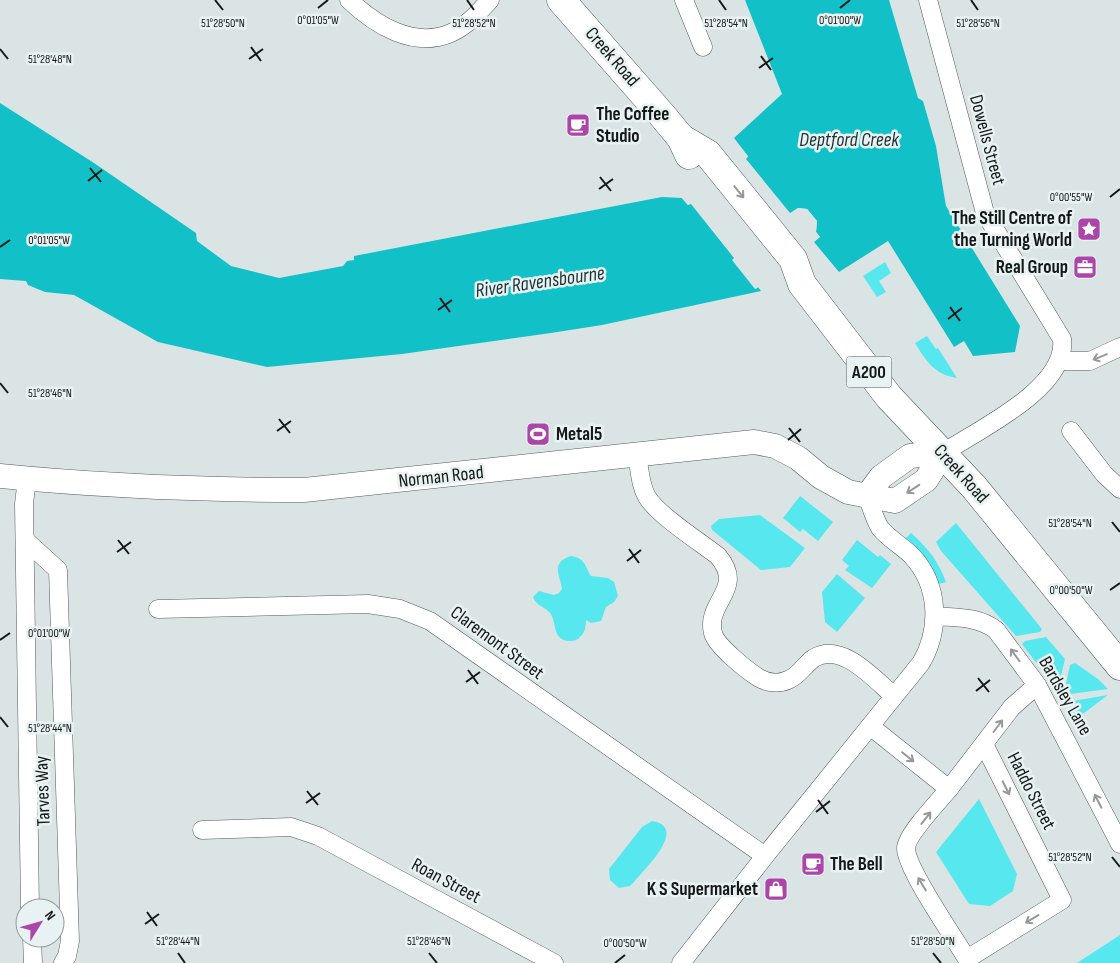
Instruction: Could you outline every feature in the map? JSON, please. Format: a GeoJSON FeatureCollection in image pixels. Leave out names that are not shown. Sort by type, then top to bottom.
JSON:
{"type":"FeatureCollection","features":[{"type":"Feature","properties":{"kind":"main road","name":"Creek Road"},"geometry":{"type":"LineString","coordinates":[[561,0],[701,160],[802,284],[903,414],[944,453],[974,487],[1120,666]]}},
{"type":"Feature","properties":{"kind":"main road","name":"Norman Road"},"geometry":{"type":"LineString","coordinates":[[0,476],[230,490],[304,490],[638,456],[754,442],[768,445],[798,458],[836,487],[867,496],[895,501],[926,480],[944,453]]}},
{"type":"Feature","properties":{"kind":"street"},"geometry":{"type":"LineString","coordinates":[[349,0],[365,16],[389,31],[425,37],[450,33],[470,20],[490,0]]}},
{"type":"Feature","properties":{"kind":"street"},"geometry":{"type":"LineString","coordinates":[[684,0],[703,46]]}},
{"type":"Feature","properties":{"kind":"street","name":"Dowells Street"},"geometry":{"type":"LineString","coordinates":[[928,0],[985,213],[1062,339],[1064,350],[1060,361]]}},
{"type":"Feature","properties":{"kind":"street"},"geometry":{"type":"LineString","coordinates":[[944,453],[1026,400],[1053,372],[1060,361],[1090,361],[1120,347]]}},
{"type":"Feature","properties":{"kind":"street"},"geometry":{"type":"LineString","coordinates":[[1071,431],[1104,474],[1120,489]]}},
{"type":"Feature","properties":{"kind":"street"},"geometry":{"type":"LineString","coordinates":[[638,456],[642,486],[648,498],[657,508],[718,556],[726,566],[730,579],[714,617],[713,634],[722,647],[760,678],[776,683],[790,680],[814,659],[825,654],[838,654],[851,661],[894,696]]}},
{"type":"Feature","properties":{"kind":"street","name":"Tarves Way"},"geometry":{"type":"LineString","coordinates":[[27,478],[24,504],[30,898]]}},
{"type":"Feature","properties":{"kind":"street"},"geometry":{"type":"LineString","coordinates":[[681,963],[894,696],[930,648],[935,616],[929,582],[921,566],[881,529],[867,496]]}},
{"type":"Feature","properties":{"kind":"street","name":"Tarves Way"},"geometry":{"type":"LineString","coordinates":[[25,540],[58,570],[70,941],[67,956],[63,963]]}},
{"type":"Feature","properties":{"kind":"street","name":"Claremont Street"},"geometry":{"type":"LineString","coordinates":[[158,609],[368,604],[408,612],[430,621],[765,856]]}},
{"type":"Feature","properties":{"kind":"street","name":"Bardsley Lane"},"geometry":{"type":"LineString","coordinates":[[935,616],[976,619],[988,623],[996,630],[1037,685],[1120,844]]}},
{"type":"Feature","properties":{"kind":"street","name":"Haddo Street"},"geometry":{"type":"LineString","coordinates":[[984,744],[1062,900],[967,958],[913,870],[906,848],[910,838],[1012,707],[1037,685]]}},
{"type":"Feature","properties":{"kind":"street"},"geometry":{"type":"LineString","coordinates":[[870,726],[949,789]]}},
{"type":"Feature","properties":{"kind":"street","name":"Roan Street"},"geometry":{"type":"LineString","coordinates":[[202,830],[291,827],[318,836],[554,963]]}},
{"type":"Feature","properties":{"kind":"street"},"geometry":{"type":"LineString","coordinates":[[32,948],[33,963]]}},
{"type":"Feature","properties":{"kind":"shaded area"},"geometry":{"type":"Polygon","coordinates":[[[885,262],[891,273],[879,281],[886,292],[877,297],[863,276],[885,262]]]}},
{"type":"Feature","properties":{"kind":"shaded area"},"geometry":{"type":"Polygon","coordinates":[[[927,336],[936,349],[938,348],[957,378],[943,374],[923,356],[915,343],[927,336]]]}},
{"type":"Feature","properties":{"kind":"shaded area"},"geometry":{"type":"Polygon","coordinates":[[[800,496],[833,522],[818,541],[803,529],[800,532],[783,518],[800,496]]]}},
{"type":"Feature","properties":{"kind":"shaded area"},"geometry":{"type":"Polygon","coordinates":[[[760,515],[805,548],[790,567],[761,570],[712,530],[711,526],[719,519],[760,515]]]}},
{"type":"Feature","properties":{"kind":"shaded area"},"geometry":{"type":"Polygon","coordinates":[[[956,523],[1042,629],[1040,632],[1016,636],[941,551],[936,542],[956,523]]]}},
{"type":"Feature","properties":{"kind":"shaded area"},"geometry":{"type":"Polygon","coordinates":[[[911,533],[932,555],[946,582],[939,584],[926,560],[905,539],[911,533]]]}},
{"type":"Feature","properties":{"kind":"shaded area"},"geometry":{"type":"Polygon","coordinates":[[[857,540],[878,557],[880,555],[891,564],[872,588],[845,570],[849,566],[842,560],[857,540]]]}},
{"type":"Feature","properties":{"kind":"shaded area"},"geometry":{"type":"Polygon","coordinates":[[[571,556],[582,561],[591,576],[608,578],[614,582],[618,596],[614,602],[606,607],[601,621],[591,623],[586,620],[585,630],[581,636],[578,639],[568,641],[559,637],[550,613],[536,602],[533,597],[539,591],[554,595],[559,593],[562,589],[558,566],[560,562],[571,556]]]}},
{"type":"Feature","properties":{"kind":"shaded area"},"geometry":{"type":"Polygon","coordinates":[[[837,574],[865,598],[837,632],[825,622],[822,592],[837,574]]]}},
{"type":"Feature","properties":{"kind":"shaded area"},"geometry":{"type":"Polygon","coordinates":[[[1046,637],[1065,659],[1059,684],[1054,686],[1022,644],[1025,641],[1046,637]]]}},
{"type":"Feature","properties":{"kind":"shaded area"},"geometry":{"type":"Polygon","coordinates":[[[1075,663],[1098,679],[1108,689],[1070,694],[1064,693],[1070,665],[1075,663]]]}},
{"type":"Feature","properties":{"kind":"shaded area"},"geometry":{"type":"Polygon","coordinates":[[[1108,695],[1076,719],[1069,703],[1108,695]]]}},
{"type":"Feature","properties":{"kind":"shaded area"},"geometry":{"type":"Polygon","coordinates":[[[979,799],[1017,874],[1013,891],[990,906],[969,904],[936,852],[979,799]]]}},
{"type":"Feature","properties":{"kind":"shaded area"},"geometry":{"type":"Polygon","coordinates":[[[652,821],[662,825],[666,831],[661,849],[630,886],[619,888],[610,880],[609,869],[642,827],[652,821]]]}},
{"type":"Feature","properties":{"kind":"shaded area"},"geometry":{"type":"Polygon","coordinates":[[[1120,935],[1120,963],[1077,963],[1120,935]]]}},
{"type":"Feature","properties":{"kind":"water","name":"Deptford Creek"},"geometry":{"type":"Polygon","coordinates":[[[745,0],[889,0],[918,98],[923,101],[936,146],[946,206],[1020,326],[1015,352],[973,356],[964,341],[954,347],[888,241],[839,272],[814,242],[820,237],[816,232],[817,221],[807,209],[798,208],[733,260],[756,289],[758,287],[761,291],[602,325],[551,333],[402,354],[267,367],[158,342],[74,295],[45,292],[28,285],[26,281],[0,279],[0,103],[94,163],[196,233],[197,241],[231,266],[279,278],[343,266],[347,261],[354,260],[354,256],[662,197],[682,198],[688,205],[748,157],[734,138],[782,94],[745,0]]]}},
{"type":"Feature","properties":{"kind":"pier"},"geometry":{"type":"Polygon","coordinates":[[[732,136],[748,156],[746,159],[790,213],[798,208],[807,209],[817,221],[816,232],[820,237],[812,243],[816,237],[813,232],[814,222],[806,211],[798,210],[736,261],[756,286],[760,286],[755,289],[732,260],[734,258],[691,204],[688,205],[680,196],[688,202],[745,156],[732,140],[732,136]]]}},
{"type":"Feature","properties":{"kind":"place","name":"The Coffee Studio"},"geometry":{"type":"Point","coordinates":[578,125]}},
{"type":"Feature","properties":{"kind":"place","name":"The Still Centre of the Turning World"},"geometry":{"type":"Point","coordinates":[1089,229]}},
{"type":"Feature","properties":{"kind":"place","name":"Real Group"},"geometry":{"type":"Point","coordinates":[1085,267]}},
{"type":"Feature","properties":{"kind":"place","name":"Metal5"},"geometry":{"type":"Point","coordinates":[538,434]}},
{"type":"Feature","properties":{"kind":"place","name":"The Bell"},"geometry":{"type":"Point","coordinates":[813,864]}},
{"type":"Feature","properties":{"kind":"place","name":"K S Supermarket"},"geometry":{"type":"Point","coordinates":[776,889]}},
{"type":"Feature","properties":{"kind":"water label","name":"River Ravensbourne"},"geometry":{"type":"Point","coordinates":[540,282]}}]}
